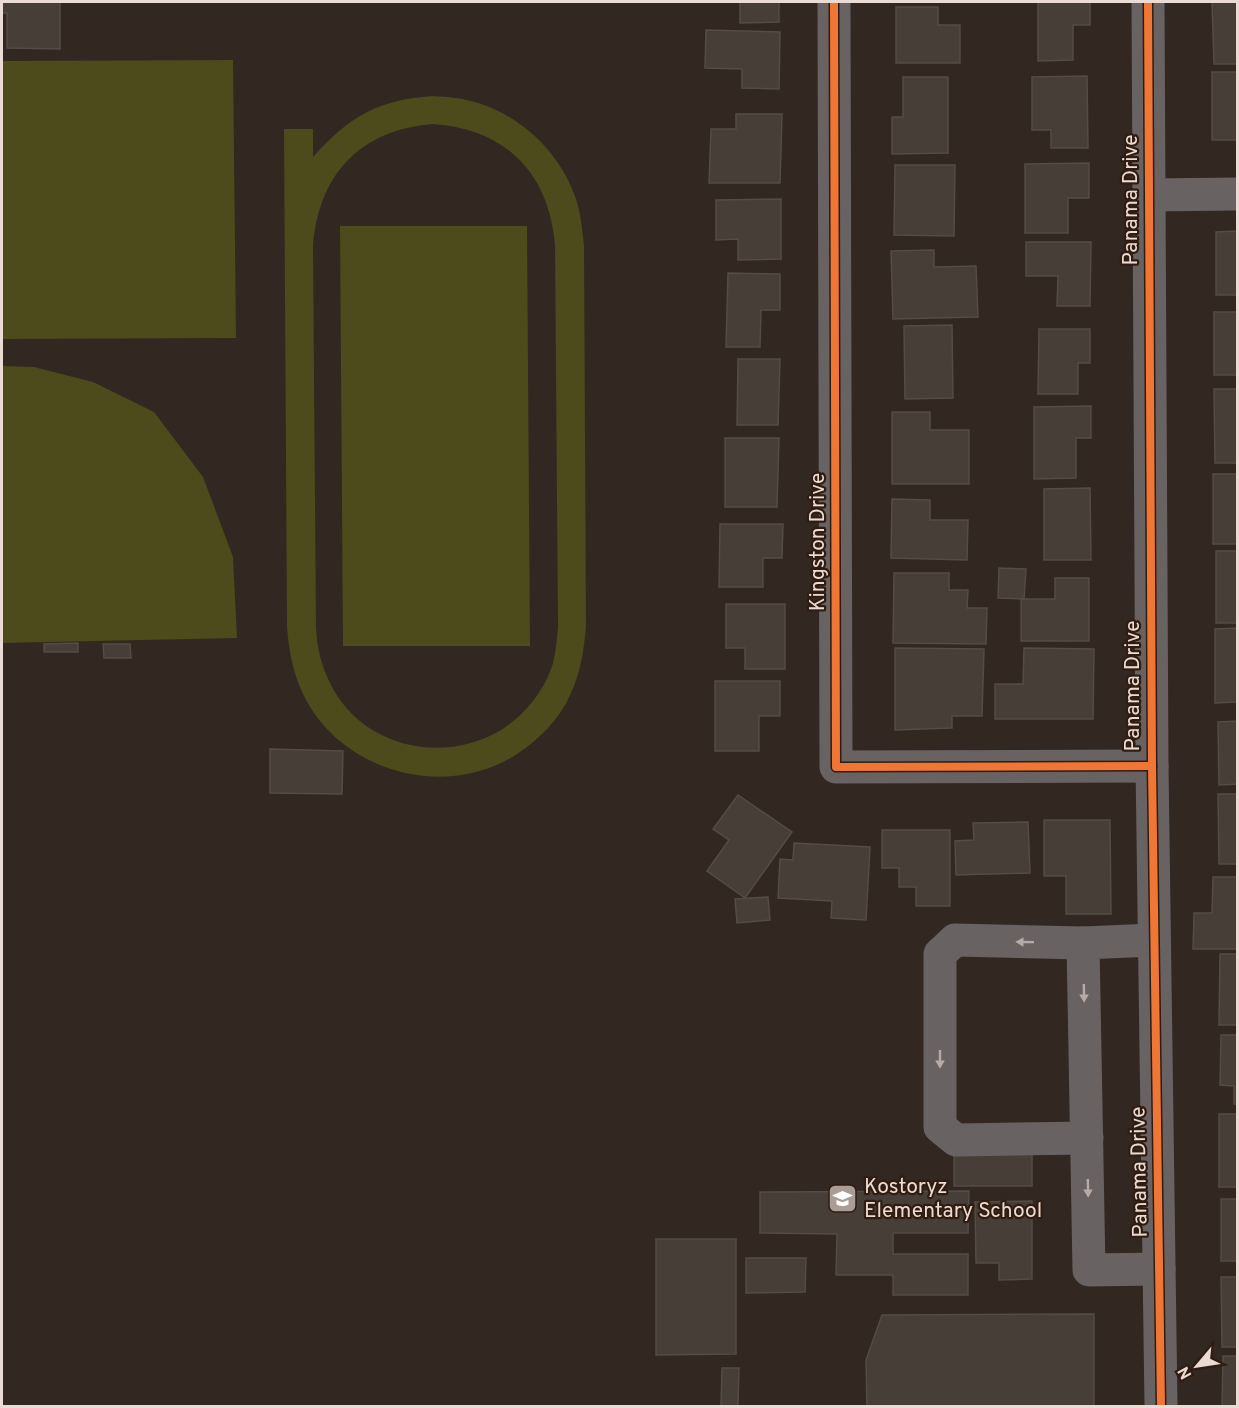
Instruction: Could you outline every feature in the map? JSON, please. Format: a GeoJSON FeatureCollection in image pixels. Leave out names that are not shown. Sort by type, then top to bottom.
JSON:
{"type":"FeatureCollection","features":[{"type":"Feature","properties":{"kind":"street","name":"Kingston Drive"},"geometry":{"type":"LineString","coordinates":[[834,2],[836,767],[1152,766]]}},
{"type":"Feature","properties":{"kind":"street","name":"Panama Drive"},"geometry":{"type":"LineString","coordinates":[[1148,2],[1152,766],[1161,1407]]}},
{"type":"Feature","properties":{"kind":"street"},"geometry":{"type":"LineString","coordinates":[[1149,195],[1238,194]]}},
{"type":"Feature","properties":{"kind":"street"},"geometry":{"type":"LineString","coordinates":[[1087,1138],[956,1140],[940,1126],[940,954],[955,940],[1083,943],[1154,940]]}},
{"type":"Feature","properties":{"kind":"street"},"geometry":{"type":"LineString","coordinates":[[1083,943],[1089,1270],[1159,1269]]}},
{"type":"Feature","properties":{"kind":"shaded area"},"geometry":{"type":"Polygon","coordinates":[[[233,60],[236,338],[2,339],[2,61],[233,60]]]}},
{"type":"Feature","properties":{"kind":"shaded area"},"geometry":{"type":"Polygon","coordinates":[[[433,96],[472,101],[495,109],[538,139],[561,167],[576,199],[584,245],[586,626],[580,668],[561,712],[531,743],[514,756],[486,769],[456,776],[425,776],[395,770],[367,759],[341,742],[320,721],[303,694],[292,662],[287,628],[284,129],[313,129],[313,157],[352,121],[380,106],[433,96]],[[433,124],[407,128],[384,135],[365,146],[348,160],[334,177],[324,197],[317,220],[313,246],[317,642],[329,681],[343,703],[360,721],[381,735],[404,743],[428,747],[453,747],[478,741],[501,730],[518,717],[545,683],[553,663],[558,626],[555,245],[551,219],[544,196],[533,176],[519,159],[502,145],[482,135],[433,124]]]}},
{"type":"Feature","properties":{"kind":"shaded area"},"geometry":{"type":"Polygon","coordinates":[[[340,226],[527,226],[530,646],[343,646],[340,226]]]}},
{"type":"Feature","properties":{"kind":"shaded area"},"geometry":{"type":"Polygon","coordinates":[[[2,366],[34,367],[93,382],[154,412],[203,477],[233,557],[237,638],[2,643],[2,366]]]}},
{"type":"Feature","properties":{"kind":"building"},"geometry":{"type":"Polygon","coordinates":[[[2,2],[60,2],[60,49],[7,48],[7,13],[2,13],[2,2]]]}},
{"type":"Feature","properties":{"kind":"building"},"geometry":{"type":"Polygon","coordinates":[[[740,2],[779,2],[779,22],[740,23],[740,2]]]}},
{"type":"Feature","properties":{"kind":"building"},"geometry":{"type":"Polygon","coordinates":[[[1038,2],[1090,2],[1090,25],[1073,25],[1073,60],[1038,61],[1038,2]]]}},
{"type":"Feature","properties":{"kind":"building"},"geometry":{"type":"Polygon","coordinates":[[[1212,2],[1238,2],[1238,64],[1214,64],[1212,2]]]}},
{"type":"Feature","properties":{"kind":"building"},"geometry":{"type":"Polygon","coordinates":[[[896,7],[938,7],[938,25],[960,25],[960,63],[896,63],[896,7]]]}},
{"type":"Feature","properties":{"kind":"building"},"geometry":{"type":"Polygon","coordinates":[[[706,30],[780,32],[779,89],[742,88],[742,69],[705,68],[706,30]]]}},
{"type":"Feature","properties":{"kind":"building"},"geometry":{"type":"Polygon","coordinates":[[[1212,72],[1238,72],[1238,140],[1212,140],[1212,72]]]}},
{"type":"Feature","properties":{"kind":"building"},"geometry":{"type":"Polygon","coordinates":[[[1087,76],[1088,148],[1051,148],[1051,130],[1032,130],[1032,77],[1087,76]]]}},
{"type":"Feature","properties":{"kind":"building"},"geometry":{"type":"Polygon","coordinates":[[[903,77],[948,77],[948,153],[892,154],[892,117],[903,117],[903,77]]]}},
{"type":"Feature","properties":{"kind":"building"},"geometry":{"type":"Polygon","coordinates":[[[736,114],[782,114],[780,183],[709,183],[711,129],[736,129],[736,114]]]}},
{"type":"Feature","properties":{"kind":"building"},"geometry":{"type":"Polygon","coordinates":[[[1089,163],[1089,198],[1068,198],[1068,233],[1025,233],[1025,164],[1089,163]]]}},
{"type":"Feature","properties":{"kind":"building"},"geometry":{"type":"Polygon","coordinates":[[[895,165],[955,165],[954,236],[894,235],[895,165]]]}},
{"type":"Feature","properties":{"kind":"building"},"geometry":{"type":"Polygon","coordinates":[[[781,199],[781,259],[738,260],[738,239],[716,240],[716,200],[781,199]]]}},
{"type":"Feature","properties":{"kind":"building"},"geometry":{"type":"Polygon","coordinates":[[[1238,231],[1238,295],[1216,295],[1216,232],[1238,231]]]}},
{"type":"Feature","properties":{"kind":"building"},"geometry":{"type":"Polygon","coordinates":[[[1026,242],[1091,242],[1090,306],[1057,306],[1058,276],[1026,276],[1026,242]]]}},
{"type":"Feature","properties":{"kind":"building"},"geometry":{"type":"Polygon","coordinates":[[[934,250],[934,267],[976,266],[978,317],[893,319],[891,251],[934,250]]]}},
{"type":"Feature","properties":{"kind":"building"},"geometry":{"type":"Polygon","coordinates":[[[728,273],[780,274],[780,310],[761,310],[760,347],[726,347],[728,273]]]}},
{"type":"Feature","properties":{"kind":"building"},"geometry":{"type":"Polygon","coordinates":[[[1214,312],[1238,312],[1238,375],[1214,375],[1214,312]]]}},
{"type":"Feature","properties":{"kind":"building"},"geometry":{"type":"Polygon","coordinates":[[[952,325],[953,398],[905,399],[904,326],[952,325]]]}},
{"type":"Feature","properties":{"kind":"building"},"geometry":{"type":"Polygon","coordinates":[[[1039,329],[1090,329],[1090,363],[1078,363],[1078,394],[1038,394],[1039,329]]]}},
{"type":"Feature","properties":{"kind":"building"},"geometry":{"type":"Polygon","coordinates":[[[738,359],[780,359],[778,425],[737,425],[738,359]]]}},
{"type":"Feature","properties":{"kind":"building"},"geometry":{"type":"Polygon","coordinates":[[[1214,389],[1238,389],[1238,463],[1215,463],[1214,389]]]}},
{"type":"Feature","properties":{"kind":"building"},"geometry":{"type":"Polygon","coordinates":[[[1091,406],[1091,438],[1076,438],[1076,478],[1034,479],[1034,407],[1091,406]]]}},
{"type":"Feature","properties":{"kind":"building"},"geometry":{"type":"Polygon","coordinates":[[[892,412],[930,412],[930,430],[969,430],[969,484],[892,484],[892,412]]]}},
{"type":"Feature","properties":{"kind":"building"},"geometry":{"type":"Polygon","coordinates":[[[725,438],[779,438],[777,507],[725,507],[725,438]]]}},
{"type":"Feature","properties":{"kind":"building"},"geometry":{"type":"Polygon","coordinates":[[[1213,474],[1238,474],[1238,544],[1213,544],[1213,474]]]}},
{"type":"Feature","properties":{"kind":"building"},"geometry":{"type":"Polygon","coordinates":[[[1090,488],[1091,560],[1044,560],[1044,489],[1090,488]]]}},
{"type":"Feature","properties":{"kind":"building"},"geometry":{"type":"Polygon","coordinates":[[[892,499],[930,500],[930,520],[968,520],[967,560],[891,558],[892,499]]]}},
{"type":"Feature","properties":{"kind":"building"},"geometry":{"type":"Polygon","coordinates":[[[720,524],[783,524],[782,558],[763,558],[763,587],[719,587],[720,524]]]}},
{"type":"Feature","properties":{"kind":"building"},"geometry":{"type":"Polygon","coordinates":[[[1216,551],[1238,551],[1238,623],[1216,623],[1216,551]]]}},
{"type":"Feature","properties":{"kind":"building"},"geometry":{"type":"Polygon","coordinates":[[[999,568],[1026,569],[1024,599],[998,598],[999,568]]]}},
{"type":"Feature","properties":{"kind":"building"},"geometry":{"type":"Polygon","coordinates":[[[894,573],[949,573],[949,590],[968,590],[967,608],[987,608],[986,644],[893,643],[894,573]]]}},
{"type":"Feature","properties":{"kind":"building"},"geometry":{"type":"Polygon","coordinates":[[[1055,578],[1089,578],[1089,641],[1021,641],[1021,599],[1055,599],[1055,578]]]}},
{"type":"Feature","properties":{"kind":"building"},"geometry":{"type":"Polygon","coordinates":[[[726,604],[785,604],[785,669],[745,669],[745,648],[726,648],[726,604]]]}},
{"type":"Feature","properties":{"kind":"building"},"geometry":{"type":"Polygon","coordinates":[[[1238,628],[1238,702],[1215,703],[1215,629],[1238,628]]]}},
{"type":"Feature","properties":{"kind":"building"},"geometry":{"type":"Polygon","coordinates":[[[78,643],[78,652],[44,652],[44,644],[78,643]]]}},
{"type":"Feature","properties":{"kind":"building"},"geometry":{"type":"Polygon","coordinates":[[[103,644],[130,644],[131,658],[104,658],[103,644]]]}},
{"type":"Feature","properties":{"kind":"building"},"geometry":{"type":"Polygon","coordinates":[[[895,648],[984,649],[982,716],[952,716],[952,728],[895,730],[895,648]]]}},
{"type":"Feature","properties":{"kind":"building"},"geometry":{"type":"Polygon","coordinates":[[[1024,648],[1094,649],[1093,719],[995,719],[995,684],[1023,684],[1024,648]]]}},
{"type":"Feature","properties":{"kind":"building"},"geometry":{"type":"Polygon","coordinates":[[[715,681],[780,681],[780,716],[759,716],[759,751],[715,751],[715,681]]]}},
{"type":"Feature","properties":{"kind":"building"},"geometry":{"type":"Polygon","coordinates":[[[1238,721],[1238,784],[1219,785],[1218,722],[1238,721]]]}},
{"type":"Feature","properties":{"kind":"building"},"geometry":{"type":"Polygon","coordinates":[[[270,749],[343,751],[342,794],[270,793],[270,749]]]}},
{"type":"Feature","properties":{"kind":"building"},"geometry":{"type":"Polygon","coordinates":[[[1218,794],[1238,794],[1238,864],[1219,864],[1218,794]]]}},
{"type":"Feature","properties":{"kind":"building"},"geometry":{"type":"Polygon","coordinates":[[[738,795],[792,832],[745,898],[707,871],[729,840],[713,829],[738,795]]]}},
{"type":"Feature","properties":{"kind":"building"},"geometry":{"type":"Polygon","coordinates":[[[1044,820],[1110,820],[1111,914],[1066,914],[1066,876],[1044,876],[1044,820]]]}},
{"type":"Feature","properties":{"kind":"building"},"geometry":{"type":"Polygon","coordinates":[[[1028,822],[1030,873],[956,875],[955,841],[974,840],[973,823],[1028,822]]]}},
{"type":"Feature","properties":{"kind":"building"},"geometry":{"type":"Polygon","coordinates":[[[882,830],[950,830],[950,906],[916,906],[916,887],[899,887],[899,868],[882,868],[882,830]]]}},
{"type":"Feature","properties":{"kind":"building"},"geometry":{"type":"Polygon","coordinates":[[[794,843],[870,847],[866,920],[831,918],[832,901],[778,898],[780,859],[793,860],[794,843]]]}},
{"type":"Feature","properties":{"kind":"building"},"geometry":{"type":"Polygon","coordinates":[[[1213,877],[1238,877],[1238,949],[1193,949],[1194,913],[1212,913],[1213,877]]]}},
{"type":"Feature","properties":{"kind":"building"},"geometry":{"type":"Polygon","coordinates":[[[768,897],[770,920],[737,923],[735,899],[768,897]]]}},
{"type":"Feature","properties":{"kind":"building"},"geometry":{"type":"Polygon","coordinates":[[[1220,954],[1238,954],[1238,1025],[1219,1025],[1220,954]]]}},
{"type":"Feature","properties":{"kind":"building"},"geometry":{"type":"Polygon","coordinates":[[[1221,1035],[1238,1035],[1238,1104],[1234,1104],[1234,1086],[1220,1085],[1221,1035]]]}},
{"type":"Feature","properties":{"kind":"building"},"geometry":{"type":"Polygon","coordinates":[[[1219,1114],[1238,1114],[1238,1187],[1219,1187],[1219,1114]]]}},
{"type":"Feature","properties":{"kind":"building"},"geometry":{"type":"Polygon","coordinates":[[[954,1148],[1032,1148],[1032,1186],[954,1186],[954,1148]]]}},
{"type":"Feature","properties":{"kind":"building"},"geometry":{"type":"Polygon","coordinates":[[[969,1191],[968,1233],[893,1233],[893,1254],[968,1254],[968,1295],[893,1295],[893,1275],[836,1275],[837,1234],[760,1233],[760,1192],[969,1191]]]}},
{"type":"Feature","properties":{"kind":"building"},"geometry":{"type":"Polygon","coordinates":[[[1221,1199],[1238,1199],[1238,1261],[1221,1261],[1221,1199]]]}},
{"type":"Feature","properties":{"kind":"building"},"geometry":{"type":"Polygon","coordinates":[[[1032,1201],[1032,1279],[999,1280],[999,1263],[976,1263],[975,1202],[1032,1201]]]}},
{"type":"Feature","properties":{"kind":"building"},"geometry":{"type":"Polygon","coordinates":[[[656,1239],[736,1239],[736,1354],[656,1355],[656,1239]]]}},
{"type":"Feature","properties":{"kind":"building"},"geometry":{"type":"Polygon","coordinates":[[[746,1258],[806,1258],[805,1292],[746,1293],[746,1258]]]}},
{"type":"Feature","properties":{"kind":"building"},"geometry":{"type":"Polygon","coordinates":[[[1221,1277],[1238,1277],[1238,1347],[1222,1347],[1221,1277]]]}},
{"type":"Feature","properties":{"kind":"building"},"geometry":{"type":"Polygon","coordinates":[[[1094,1314],[1094,1406],[867,1406],[866,1360],[882,1315],[1094,1314]]]}},
{"type":"Feature","properties":{"kind":"building"},"geometry":{"type":"Polygon","coordinates":[[[1223,1356],[1238,1356],[1238,1406],[1222,1406],[1223,1356]]]}},
{"type":"Feature","properties":{"kind":"building"},"geometry":{"type":"Polygon","coordinates":[[[722,1368],[739,1368],[738,1406],[721,1406],[722,1368]]]}},
{"type":"Feature","properties":{"kind":"cycle path"},"geometry":{"type":"LineString","coordinates":[[834,2],[836,767],[1152,766]]}},
{"type":"Feature","properties":{"kind":"cycle path"},"geometry":{"type":"LineString","coordinates":[[1148,2],[1152,766],[1161,1406]]}},
{"type":"Feature","properties":{"kind":"place","name":"Kostoryz Elementary School"},"geometry":{"type":"Point","coordinates":[843,1199]}}]}
